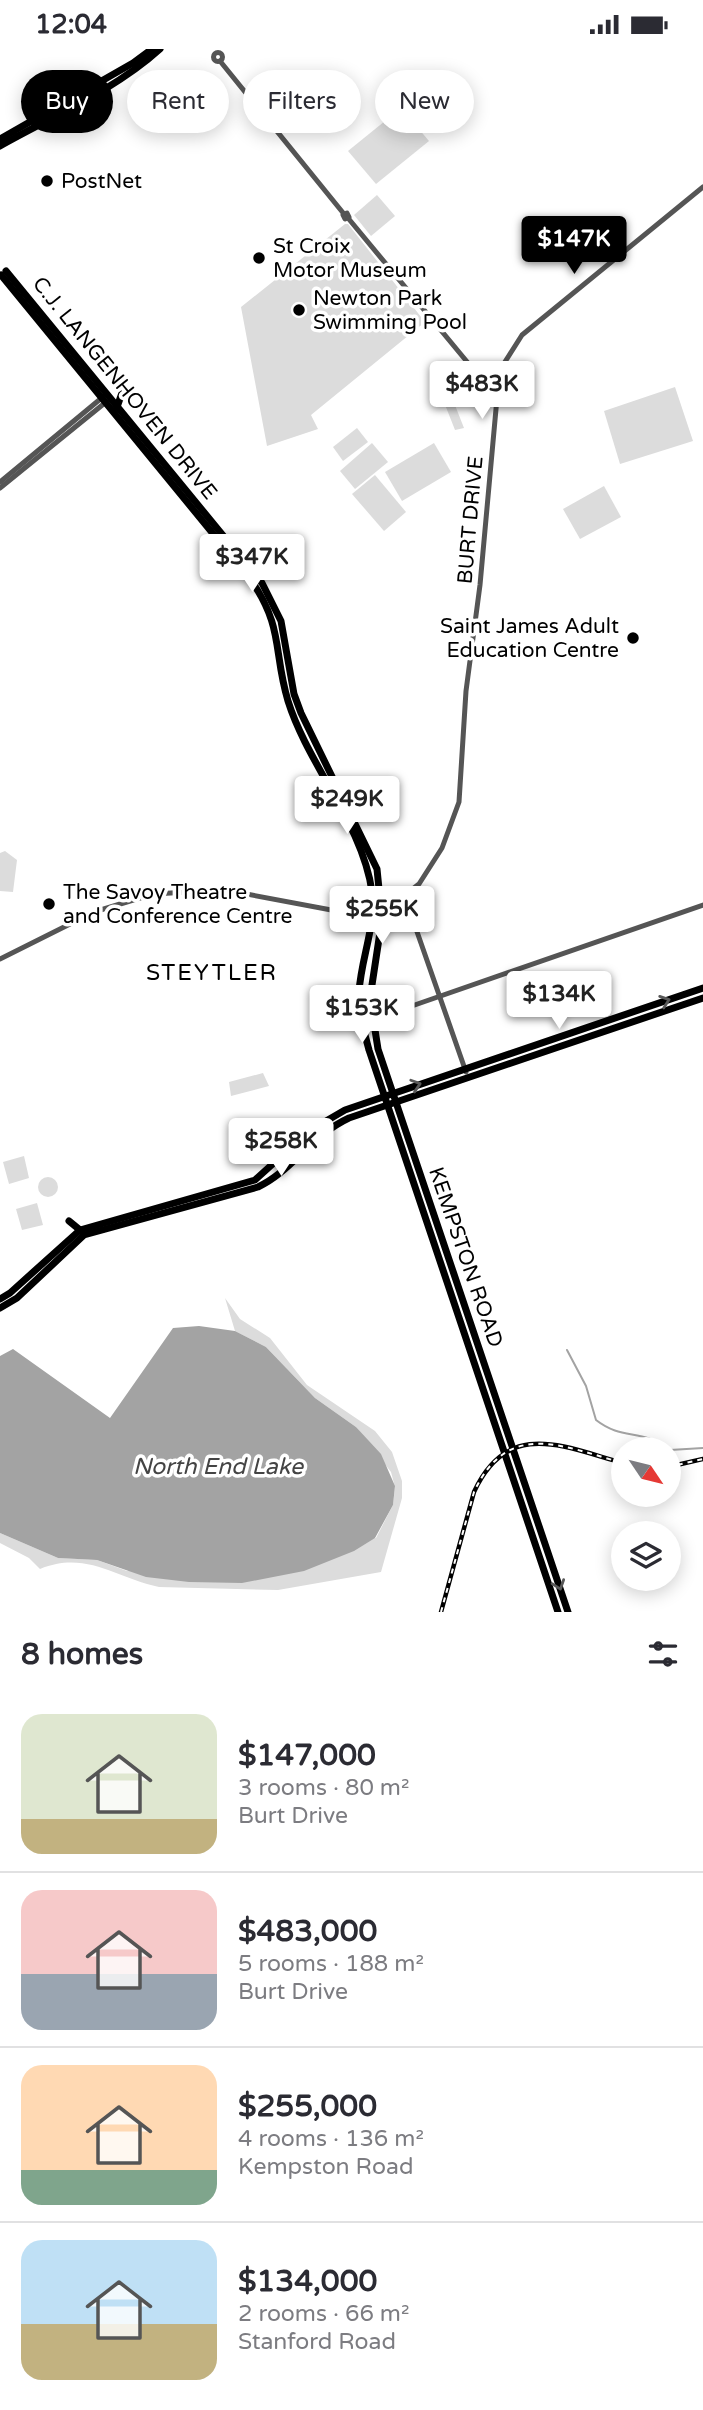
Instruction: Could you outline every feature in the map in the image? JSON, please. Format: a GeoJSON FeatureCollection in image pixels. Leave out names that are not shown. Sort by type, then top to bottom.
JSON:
{"type":"FeatureCollection","features":[{"type":"Feature","properties":{"kind":"main road"},"geometry":{"type":"LineString","coordinates":[[0,139],[133,63],[152,49]]}},
{"type":"Feature","properties":{"kind":"main road"},"geometry":{"type":"LineString","coordinates":[[0,146],[93,94],[139,66],[160,49]]}},
{"type":"Feature","properties":{"kind":"main road","name":"C.J. LANGENHOVEN DRIVE"},"geometry":{"type":"LineString","coordinates":[[3,273],[251,580],[269,608],[276,631],[289,704],[363,858],[370,882],[373,908]]}},
{"type":"Feature","properties":{"kind":"main road"},"geometry":{"type":"LineString","coordinates":[[117,407],[122,393]]}},
{"type":"Feature","properties":{"kind":"main road","name":"C.J. LANGENHOVEN DRIVE"},"geometry":{"type":"LineString","coordinates":[[105,398],[117,407],[268,593],[284,630],[296,702],[371,851],[383,907]]}},
{"type":"Feature","properties":{"kind":"main road"},"geometry":{"type":"LineString","coordinates":[[378,874],[385,894],[402,900],[388,915],[380,934]]}},
{"type":"Feature","properties":{"kind":"main road","name":"KEMPSTON ROAD"},"geometry":{"type":"LineString","coordinates":[[383,907],[371,973],[370,1017],[388,1094],[508,1448],[568,1612]]}},
{"type":"Feature","properties":{"kind":"main road","name":"KEMPSTON ROAD"},"geometry":{"type":"LineString","coordinates":[[373,908],[360,981],[361,1019],[381,1087],[388,1094]]}},
{"type":"Feature","properties":{"kind":"main road"},"geometry":{"type":"LineString","coordinates":[[360,910],[372,921]]}},
{"type":"Feature","properties":{"kind":"main road"},"geometry":{"type":"LineString","coordinates":[[0,1299],[80,1230],[261,1185],[324,1132],[349,1118],[703,988]]}},
{"type":"Feature","properties":{"kind":"main road"},"geometry":{"type":"LineString","coordinates":[[357,1105],[703,998]]}},
{"type":"Feature","properties":{"kind":"main road"},"geometry":{"type":"LineString","coordinates":[[0,1308],[17,1298],[82,1236],[261,1177],[318,1124],[378,1095],[381,1087]]}},
{"type":"Feature","properties":{"kind":"main road"},"geometry":{"type":"LineString","coordinates":[[69,1221],[80,1230]]}},
{"type":"Feature","properties":{"kind":"main road","name":"KEMPSTON ROAD"},"geometry":{"type":"LineString","coordinates":[[512,1459],[558,1612]]}},
{"type":"Feature","properties":{"kind":"street"},"geometry":{"type":"LineString","coordinates":[[212,52],[215,59],[220,61],[497,398]]}},
{"type":"Feature","properties":{"kind":"street","name":"BURT DRIVE"},"geometry":{"type":"LineString","coordinates":[[0,957],[108,907],[176,891],[225,890],[329,911],[383,907],[402,900],[419,884],[450,833],[461,791],[466,691],[480,585],[497,398],[503,365],[518,339],[703,187]]}},
{"type":"Feature","properties":{"kind":"street"},"geometry":{"type":"LineString","coordinates":[[0,482],[105,398]]}},
{"type":"Feature","properties":{"kind":"street"},"geometry":{"type":"LineString","coordinates":[[0,488],[105,398]]}},
{"type":"Feature","properties":{"kind":"street"},"geometry":{"type":"LineString","coordinates":[[419,884],[415,926],[466,1073]]}},
{"type":"Feature","properties":{"kind":"street"},"geometry":{"type":"LineString","coordinates":[[361,1019],[703,905]]}},
{"type":"Feature","properties":{"kind":"shaded area"},"geometry":{"type":"Polygon","coordinates":[[[375,129],[375,133],[422,133],[429,141],[376,184],[348,151],[375,129]]]}},
{"type":"Feature","properties":{"kind":"shaded area"},"geometry":{"type":"Polygon","coordinates":[[[377,195],[395,216],[371,236],[354,215],[377,195]]]}},
{"type":"Feature","properties":{"kind":"shaded area"},"geometry":{"type":"Polygon","coordinates":[[[348,224],[425,322],[311,415],[318,429],[267,446],[241,307],[348,224]]]}},
{"type":"Feature","properties":{"kind":"shaded area"},"geometry":{"type":"Polygon","coordinates":[[[675,387],[693,441],[620,464],[604,411],[675,387]]]}},
{"type":"Feature","properties":{"kind":"shaded area"},"geometry":{"type":"Polygon","coordinates":[[[451,395],[464,428],[455,430],[442,397],[451,395]]]}},
{"type":"Feature","properties":{"kind":"shaded area"},"geometry":{"type":"Polygon","coordinates":[[[357,428],[368,442],[343,461],[333,447],[357,428]]]}},
{"type":"Feature","properties":{"kind":"shaded area"},"geometry":{"type":"Polygon","coordinates":[[[372,443],[388,462],[355,489],[340,471],[372,443]]]}},
{"type":"Feature","properties":{"kind":"shaded area"},"geometry":{"type":"Polygon","coordinates":[[[434,443],[451,472],[402,501],[385,472],[434,443]]]}},
{"type":"Feature","properties":{"kind":"shaded area"},"geometry":{"type":"Polygon","coordinates":[[[375,475],[406,512],[384,531],[352,494],[375,475]]]}},
{"type":"Feature","properties":{"kind":"shaded area"},"geometry":{"type":"Polygon","coordinates":[[[604,486],[621,517],[580,539],[563,509],[604,486]]]}},
{"type":"Feature","properties":{"kind":"shaded area"},"geometry":{"type":"Polygon","coordinates":[[[5,851],[17,860],[13,892],[0,891],[0,853],[5,851]]]}},
{"type":"Feature","properties":{"kind":"shaded area"},"geometry":{"type":"Polygon","coordinates":[[[263,1073],[269,1086],[231,1096],[229,1082],[263,1073]]]}},
{"type":"Feature","properties":{"kind":"shaded area"},"geometry":{"type":"Polygon","coordinates":[[[24,1156],[29,1178],[9,1184],[3,1162],[24,1156]]]}},
{"type":"Feature","properties":{"kind":"shaded area"},"geometry":{"type":"Polygon","coordinates":[[[48,1177],[55,1180],[58,1187],[55,1194],[48,1197],[41,1194],[38,1187],[41,1180],[48,1177]]]}},
{"type":"Feature","properties":{"kind":"shaded area"},"geometry":{"type":"Polygon","coordinates":[[[37,1203],[43,1225],[22,1230],[16,1209],[37,1203]]]}},
{"type":"Feature","properties":{"kind":"shaded area"},"geometry":{"type":"Polygon","coordinates":[[[225,1298],[240,1319],[270,1338],[307,1385],[375,1431],[392,1452],[402,1481],[402,1498],[381,1572],[278,1590],[159,1587],[87,1564],[57,1564],[40,1569],[29,1558],[0,1543],[0,1533],[58,1558],[97,1560],[127,1571],[376,1538],[393,1505],[395,1487],[391,1472],[356,1427],[315,1398],[266,1347],[235,1331],[225,1298]]]}},
{"type":"Feature","properties":{"kind":"water","name":"North End Lake"},"geometry":{"type":"Polygon","coordinates":[[[199,1326],[235,1331],[266,1347],[315,1398],[356,1427],[381,1454],[395,1486],[393,1505],[375,1538],[354,1551],[304,1571],[242,1583],[189,1582],[146,1577],[97,1560],[58,1558],[0,1533],[0,1356],[13,1349],[110,1418],[173,1328],[199,1326]]]}},
{"type":"Feature","properties":{"kind":"waterway"},"geometry":{"type":"LineString","coordinates":[[567,1350],[586,1386],[596,1420],[615,1430],[641,1437]]}},
{"type":"Feature","properties":{"kind":"waterway"},"geometry":{"type":"LineString","coordinates":[[681,1449],[703,1448]]}},
{"type":"Feature","properties":{"kind":"railway"},"geometry":{"type":"LineString","coordinates":[[441,1612],[474,1492],[488,1469],[503,1454],[521,1446],[539,1444],[580,1450],[611,1459]]}},
{"type":"Feature","properties":{"kind":"railway"},"geometry":{"type":"LineString","coordinates":[[681,1464],[703,1459]]}},
{"type":"Feature","properties":{"kind":"place","name":"PostNet"},"geometry":{"type":"Point","coordinates":[47,181]}},
{"type":"Feature","properties":{"kind":"place","name":"St Croix Motor Museum"},"geometry":{"type":"Point","coordinates":[259,258]}},
{"type":"Feature","properties":{"kind":"place","name":"Newton Park Swimming Pool"},"geometry":{"type":"Point","coordinates":[299,310]}},
{"type":"Feature","properties":{"kind":"place","name":"Saint James Adult Education Centre"},"geometry":{"type":"Point","coordinates":[633,638]}},
{"type":"Feature","properties":{"kind":"place","name":"The Savoy Theatre and Conference Centre"},"geometry":{"type":"Point","coordinates":[49,904]}},
{"type":"Feature","properties":{"kind":"district","name":"STEYTLER"},"geometry":{"type":"Point","coordinates":[212,972]}}]}
